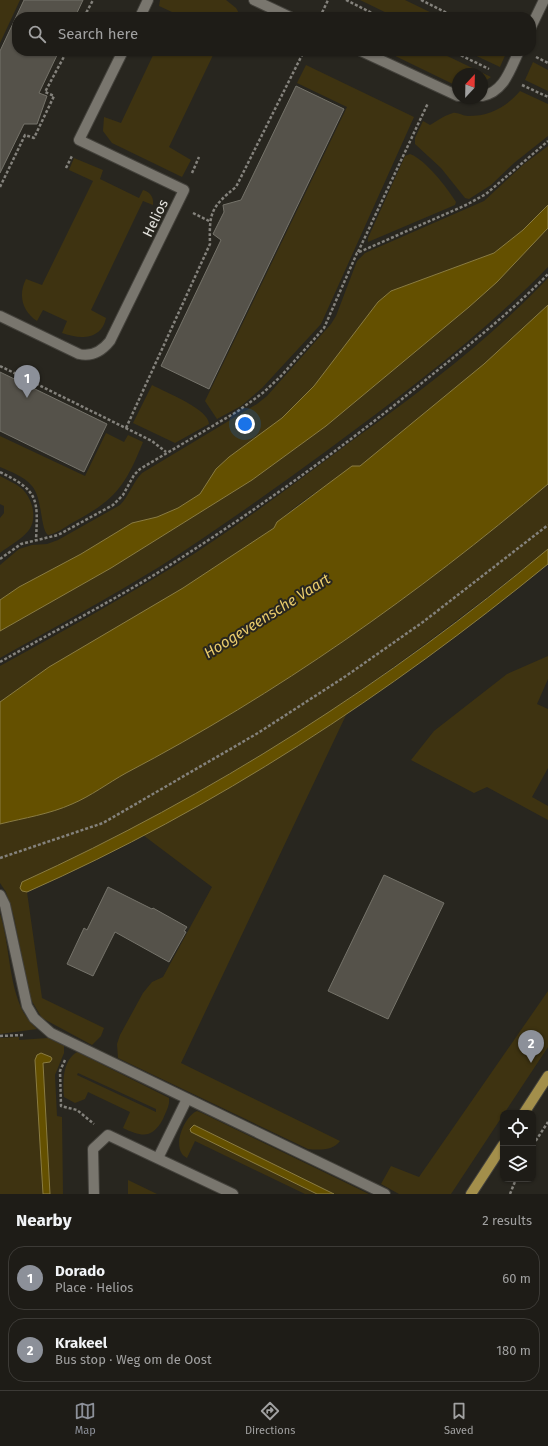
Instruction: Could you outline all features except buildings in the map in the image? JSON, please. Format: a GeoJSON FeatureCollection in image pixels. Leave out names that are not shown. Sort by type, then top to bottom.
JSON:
{"type":"FeatureCollection","features":[{"type":"Feature","properties":{"kind":"main road"},"geometry":{"type":"LineString","coordinates":[[526,1110],[548,1076]]}},
{"type":"Feature","properties":{"kind":"main road"},"geometry":{"type":"LineString","coordinates":[[471,1194],[502,1146]]}},
{"type":"Feature","properties":{"kind":"street"},"geometry":{"type":"LineString","coordinates":[[142,12],[148,0]]}},
{"type":"Feature","properties":{"kind":"street"},"geometry":{"type":"LineString","coordinates":[[254,0],[279,12]]}},
{"type":"Feature","properties":{"kind":"street"},"geometry":{"type":"LineString","coordinates":[[536,17],[544,0]]}},
{"type":"Feature","properties":{"kind":"street","name":"Helios"},"geometry":{"type":"LineString","coordinates":[[0,316],[79,354],[92,355],[104,348],[110,341],[184,190],[79,140],[121,56]]}},
{"type":"Feature","properties":{"kind":"street"},"geometry":{"type":"LineString","coordinates":[[372,56],[452,93]]}},
{"type":"Feature","properties":{"kind":"street"},"geometry":{"type":"LineString","coordinates":[[488,95],[500,88],[516,56]]}},
{"type":"Feature","properties":{"kind":"street"},"geometry":{"type":"LineString","coordinates":[[0,895],[5,905],[27,1006],[34,1018],[51,1033],[385,1194]]}},
{"type":"Feature","properties":{"kind":"street"},"geometry":{"type":"LineString","coordinates":[[158,1158],[187,1098]]}},
{"type":"Feature","properties":{"kind":"street"},"geometry":{"type":"LineString","coordinates":[[94,1194],[93,1149],[108,1135],[233,1194]]}},
{"type":"Feature","properties":{"kind":"path"},"geometry":{"type":"LineString","coordinates":[[87,12],[93,0]]}},
{"type":"Feature","properties":{"kind":"path"},"geometry":{"type":"LineString","coordinates":[[322,12],[328,0]]}},
{"type":"Feature","properties":{"kind":"path"},"geometry":{"type":"LineString","coordinates":[[346,0],[370,12]]}},
{"type":"Feature","properties":{"kind":"path"},"geometry":{"type":"LineString","coordinates":[[421,0],[445,12]]}},
{"type":"Feature","properties":{"kind":"path"},"geometry":{"type":"LineString","coordinates":[[0,187],[25,135],[34,138],[54,96],[45,92],[64,56]]}},
{"type":"Feature","properties":{"kind":"path"},"geometry":{"type":"LineString","coordinates":[[126,428],[210,244],[209,221],[218,201],[236,187],[302,56]]}},
{"type":"Feature","properties":{"kind":"path"},"geometry":{"type":"LineString","coordinates":[[0,559],[21,544],[58,535],[113,505],[123,495],[134,475],[140,469],[166,452],[238,411],[264,392],[281,376],[324,328],[357,253],[436,86]]}},
{"type":"Feature","properties":{"kind":"path"},"geometry":{"type":"LineString","coordinates":[[357,253],[466,205],[486,194],[548,141]]}},
{"type":"Feature","properties":{"kind":"path"},"geometry":{"type":"LineString","coordinates":[[0,662],[160,571],[207,541],[306,472],[379,418],[478,338],[548,274]]}},
{"type":"Feature","properties":{"kind":"path"},"geometry":{"type":"LineString","coordinates":[[0,366],[152,441],[166,452]]}},
{"type":"Feature","properties":{"kind":"path"},"geometry":{"type":"LineString","coordinates":[[0,472],[20,482],[30,492],[37,509],[36,540]]}},
{"type":"Feature","properties":{"kind":"path"},"geometry":{"type":"LineString","coordinates":[[0,858],[103,823],[258,733],[346,676],[423,622],[548,526]]}},
{"type":"Feature","properties":{"kind":"path"},"geometry":{"type":"LineString","coordinates":[[74,1043],[60,1071],[61,1106],[77,1110],[108,1135]]}},
{"type":"Feature","properties":{"kind":"path"},"geometry":{"type":"LineString","coordinates":[[536,1140],[548,1122]]}},
{"type":"Feature","properties":{"kind":"path"},"geometry":{"type":"LineString","coordinates":[[510,1194],[515,1182]]}},
{"type":"Feature","properties":{"kind":"shaded area"},"geometry":{"type":"Polygon","coordinates":[[[0,0],[20,0],[14,12],[12,12],[12,17],[0,43],[0,0]]]}},
{"type":"Feature","properties":{"kind":"shaded area"},"geometry":{"type":"Polygon","coordinates":[[[160,0],[226,0],[236,8],[238,12],[172,12],[159,6],[160,0]]]}},
{"type":"Feature","properties":{"kind":"shaded area"},"geometry":{"type":"Polygon","coordinates":[[[360,0],[405,0],[430,12],[385,12],[360,0]]]}},
{"type":"Feature","properties":{"kind":"shaded area"},"geometry":{"type":"Polygon","coordinates":[[[153,56],[213,56],[169,147],[191,160],[182,177],[112,143],[103,131],[104,117],[121,123],[153,56]]]}},
{"type":"Feature","properties":{"kind":"shaded area"},"geometry":{"type":"Polygon","coordinates":[[[395,56],[447,56],[472,68],[452,68],[452,84],[395,56]]]}},
{"type":"Feature","properties":{"kind":"shaded area"},"geometry":{"type":"Polygon","coordinates":[[[477,56],[505,56],[500,67],[477,56]]]}},
{"type":"Feature","properties":{"kind":"shaded area"},"geometry":{"type":"Polygon","coordinates":[[[533,62],[548,70],[548,91],[525,80],[533,62]]]}},
{"type":"Feature","properties":{"kind":"shaded area"},"geometry":{"type":"Polygon","coordinates":[[[306,65],[414,117],[321,324],[262,388],[241,406],[217,419],[205,401],[347,107],[297,83],[306,65]]]}},
{"type":"Feature","properties":{"kind":"shaded area"},"geometry":{"type":"Polygon","coordinates":[[[520,91],[548,104],[548,136],[514,163],[491,185],[469,199],[465,198],[441,168],[415,144],[415,138],[423,121],[430,125],[453,113],[476,116],[497,110],[509,102],[520,91]]]}},
{"type":"Feature","properties":{"kind":"shaded area"},"geometry":{"type":"Polygon","coordinates":[[[548,146],[548,205],[523,230],[494,253],[391,291],[378,302],[314,386],[282,418],[229,457],[216,469],[200,494],[178,508],[157,517],[132,523],[81,554],[19,587],[0,600],[0,565],[19,549],[32,545],[47,544],[58,540],[120,505],[142,473],[257,404],[267,396],[331,324],[336,316],[357,261],[365,253],[484,201],[524,164],[548,146]]]}},
{"type":"Feature","properties":{"kind":"shaded area"},"geometry":{"type":"Polygon","coordinates":[[[410,154],[423,162],[436,175],[456,202],[455,205],[368,242],[368,238],[405,156],[410,154]]]}},
{"type":"Feature","properties":{"kind":"shaded area"},"geometry":{"type":"Polygon","coordinates":[[[74,158],[103,170],[100,179],[139,198],[143,190],[148,192],[152,197],[153,202],[153,205],[143,201],[91,310],[106,318],[103,325],[99,331],[94,334],[82,337],[62,333],[67,321],[43,310],[37,321],[25,308],[22,297],[22,291],[26,279],[42,285],[93,181],[69,170],[74,158]]]}},
{"type":"Feature","properties":{"kind":"shaded area"},"geometry":{"type":"Polygon","coordinates":[[[548,228],[548,267],[470,340],[414,385],[287,480],[181,553],[120,590],[0,658],[0,631],[111,568],[252,480],[326,426],[469,307],[548,228]]]}},
{"type":"Feature","properties":{"kind":"shaded area"},"geometry":{"type":"Polygon","coordinates":[[[548,278],[548,305],[484,364],[360,466],[356,466],[311,496],[288,513],[274,528],[183,588],[20,688],[0,702],[0,666],[152,580],[242,521],[404,403],[454,364],[503,322],[548,278]]]}},
{"type":"Feature","properties":{"kind":"shaded area"},"geometry":{"type":"Polygon","coordinates":[[[152,385],[176,396],[194,407],[207,418],[209,424],[175,443],[133,423],[152,385]]]}},
{"type":"Feature","properties":{"kind":"shaded area"},"geometry":{"type":"Polygon","coordinates":[[[106,433],[124,442],[128,435],[143,442],[124,481],[117,491],[99,507],[60,530],[48,535],[45,532],[38,498],[32,486],[21,477],[0,467],[0,436],[85,476],[106,433]]]}},
{"type":"Feature","properties":{"kind":"shaded area"},"geometry":{"type":"Polygon","coordinates":[[[0,476],[21,488],[25,492],[31,502],[33,520],[32,525],[26,533],[0,553],[0,518],[4,513],[4,506],[0,504],[0,476]]]}},
{"type":"Feature","properties":{"kind":"shaded area"},"geometry":{"type":"Polygon","coordinates":[[[548,484],[548,549],[459,619],[337,707],[298,733],[162,812],[79,855],[22,882],[22,891],[27,892],[42,998],[104,1028],[101,1036],[92,1045],[42,1018],[30,998],[14,917],[6,892],[0,883],[0,824],[46,813],[79,801],[237,710],[292,676],[397,603],[499,525],[548,484]]]}},
{"type":"Feature","properties":{"kind":"shaded area"},"geometry":{"type":"Polygon","coordinates":[[[548,656],[548,679],[537,704],[548,709],[548,768],[532,797],[548,806],[548,820],[487,787],[474,793],[411,760],[434,731],[507,674],[548,656]]]}},
{"type":"Feature","properties":{"kind":"shaded area"},"geometry":{"type":"Polygon","coordinates":[[[347,713],[181,1063],[340,1141],[333,1147],[321,1150],[308,1149],[118,1058],[117,1044],[120,1035],[143,993],[152,982],[163,977],[212,887],[143,835],[247,777],[298,746],[347,713]]]}},
{"type":"Feature","properties":{"kind":"shaded area"},"geometry":{"type":"Polygon","coordinates":[[[0,914],[4,928],[15,991],[20,1006],[27,1018],[37,1029],[0,1034],[0,914]]]}},
{"type":"Feature","properties":{"kind":"shaded area"},"geometry":{"type":"Polygon","coordinates":[[[548,991],[548,1047],[506,1110],[500,1110],[500,1120],[451,1194],[399,1194],[381,1184],[391,1166],[419,1177],[548,991]]]}},
{"type":"Feature","properties":{"kind":"shaded area"},"geometry":{"type":"Polygon","coordinates":[[[19,1037],[19,1040],[48,1038],[64,1046],[64,1053],[55,1075],[57,1116],[62,1117],[63,1194],[50,1194],[43,1063],[52,1059],[51,1057],[41,1053],[43,1194],[0,1194],[0,1038],[19,1037]]]}},
{"type":"Feature","properties":{"kind":"shaded area"},"geometry":{"type":"Polygon","coordinates":[[[77,1052],[169,1098],[168,1108],[163,1119],[155,1130],[151,1133],[141,1134],[123,1128],[130,1112],[88,1092],[85,1099],[75,1103],[64,1097],[64,1072],[68,1061],[77,1052]],[[78,1073],[77,1075],[156,1112],[156,1109],[78,1073]]]}},
{"type":"Feature","properties":{"kind":"shaded area"},"geometry":{"type":"Polygon","coordinates":[[[197,1111],[369,1194],[334,1194],[194,1125],[191,1132],[317,1194],[305,1194],[195,1141],[187,1158],[182,1154],[179,1141],[188,1119],[197,1111]]]}},
{"type":"Feature","properties":{"kind":"shaded area"},"geometry":{"type":"Polygon","coordinates":[[[128,1180],[157,1194],[128,1194],[128,1180]]]}},
{"type":"Feature","properties":{"kind":"water"},"geometry":{"type":"Polygon","coordinates":[[[548,205],[548,228],[497,282],[326,426],[252,480],[111,568],[0,631],[0,600],[19,587],[81,554],[132,523],[157,517],[178,508],[200,494],[216,469],[229,457],[282,418],[314,386],[378,302],[391,291],[494,253],[523,230],[548,205]]]}},
{"type":"Feature","properties":{"kind":"water","name":"Hoogeveensche Vaart"},"geometry":{"type":"Polygon","coordinates":[[[548,305],[548,484],[499,525],[397,603],[292,676],[237,710],[79,801],[46,813],[0,824],[0,702],[49,667],[183,588],[274,528],[277,522],[352,466],[360,466],[484,364],[548,305]]]}},
{"type":"Feature","properties":{"kind":"water"},"geometry":{"type":"Polygon","coordinates":[[[548,549],[548,564],[488,612],[363,703],[298,746],[233,786],[165,824],[97,859],[27,892],[22,891],[20,888],[22,882],[162,812],[230,774],[296,733],[362,690],[425,645],[488,598],[548,549]]]}},
{"type":"Feature","properties":{"kind":"water"},"geometry":{"type":"Polygon","coordinates":[[[41,1053],[51,1057],[52,1059],[50,1062],[43,1063],[50,1194],[43,1194],[35,1060],[37,1055],[41,1053]]]}},
{"type":"Feature","properties":{"kind":"water"},"geometry":{"type":"Polygon","coordinates":[[[194,1125],[334,1194],[317,1194],[191,1132],[190,1129],[194,1125]]]}},
{"type":"Feature","properties":{"kind":"place","name":"Dorado"},"geometry":{"type":"Point","coordinates":[27,398]}},
{"type":"Feature","properties":{"kind":"place","name":"Krakeel"},"geometry":{"type":"Point","coordinates":[531,1063]}}]}
